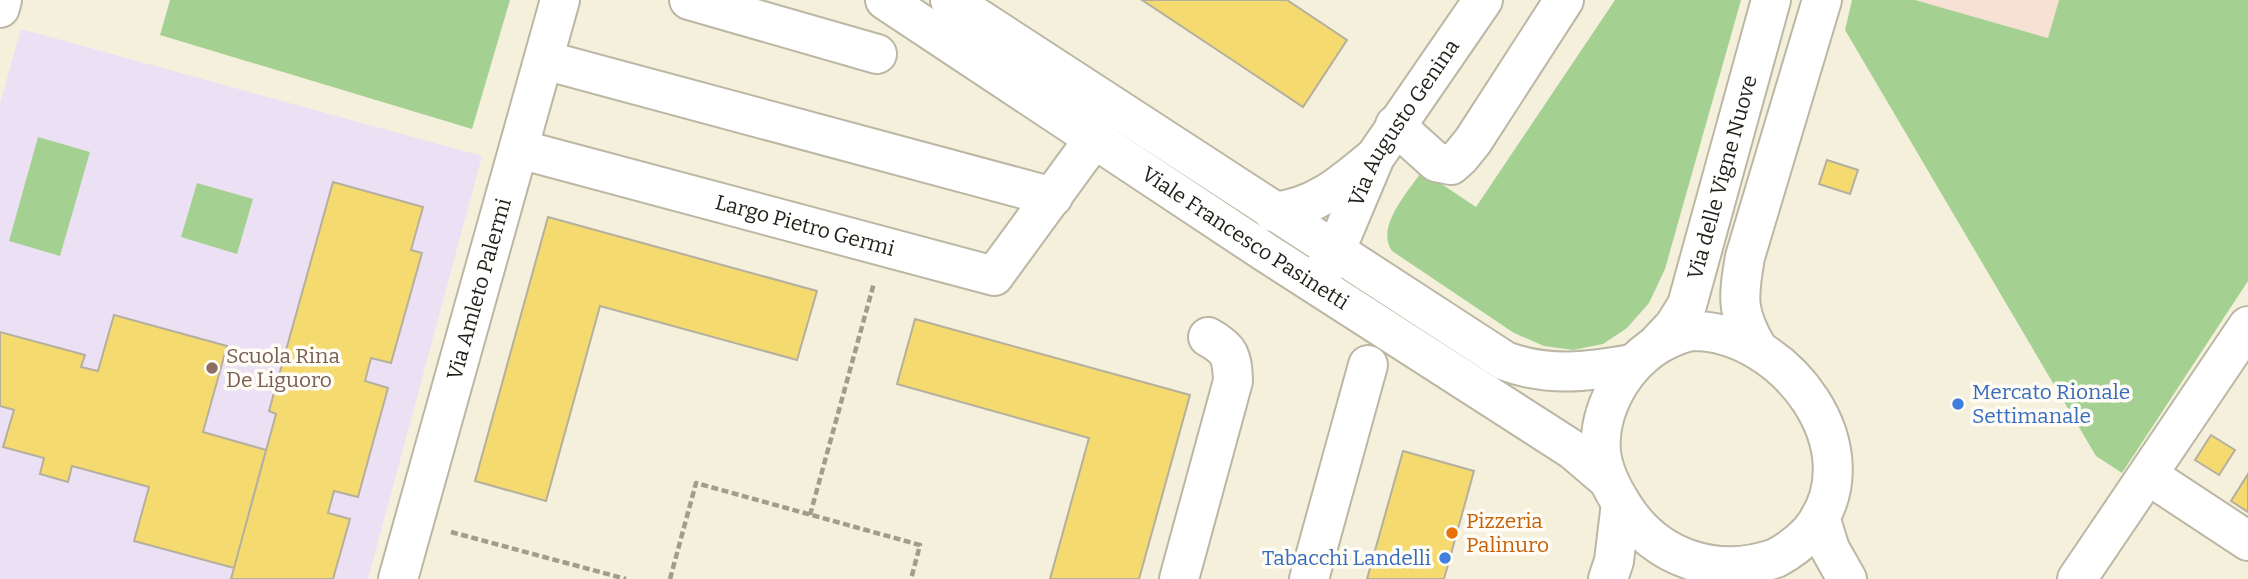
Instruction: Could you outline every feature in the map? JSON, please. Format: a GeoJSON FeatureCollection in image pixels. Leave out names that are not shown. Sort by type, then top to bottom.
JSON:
{"type":"FeatureCollection","features":[{"type":"Feature","properties":{"kind":"street"},"geometry":{"type":"LineString","coordinates":[[0,8],[2,0]]}},
{"type":"Feature","properties":{"kind":"street","name":"Via Amleto Palermi"},"geometry":{"type":"LineString","coordinates":[[398,579],[560,0]]}},
{"type":"Feature","properties":{"kind":"street"},"geometry":{"type":"LineString","coordinates":[[689,0],[877,54]]}},
{"type":"Feature","properties":{"kind":"street","name":"Viale Francesco Pasinetti"},"geometry":{"type":"LineString","coordinates":[[885,0],[1094,139],[1325,268],[1474,342],[1505,361],[1521,367],[1574,373],[1644,355]]}},
{"type":"Feature","properties":{"kind":"street","name":"Viale Francesco Pasinetti"},"geometry":{"type":"LineString","coordinates":[[950,0],[1273,212],[1325,268],[1475,389],[1573,450],[1614,491]]}},
{"type":"Feature","properties":{"kind":"street"},"geometry":{"type":"LineString","coordinates":[[1273,212],[1291,210],[1335,190],[1385,141],[1436,162],[1451,165],[1473,141],[1564,0]]}},
{"type":"Feature","properties":{"kind":"street","name":"Via delle Vigne Nuove"},"geometry":{"type":"LineString","coordinates":[[1644,355],[1674,326],[1687,305],[1771,0]]}},
{"type":"Feature","properties":{"kind":"street","name":"Via delle Vigne Nuove"},"geometry":{"type":"LineString","coordinates":[[1758,349],[1741,314],[1740,291],[1745,257],[1822,0]]}},
{"type":"Feature","properties":{"kind":"street","name":"Via Augusto Genina"},"geometry":{"type":"LineString","coordinates":[[1325,268],[1385,141],[1469,5]]}},
{"type":"Feature","properties":{"kind":"street"},"geometry":{"type":"LineString","coordinates":[[544,60],[1053,197]]}},
{"type":"Feature","properties":{"kind":"street","name":"Largo Pietro Germi"},"geometry":{"type":"LineString","coordinates":[[519,149],[995,276],[1094,139]]}},
{"type":"Feature","properties":{"kind":"street"},"geometry":{"type":"LineString","coordinates":[[2077,579],[2248,326]]}},
{"type":"Feature","properties":{"kind":"street"},"geometry":{"type":"LineString","coordinates":[[1703,331],[1727,335],[1758,349],[1778,364],[1802,390],[1826,431],[1834,462],[1833,480],[1828,503],[1803,540],[1784,554],[1748,569],[1717,574],[1675,557],[1648,539],[1634,523],[1614,491],[1601,452],[1603,420],[1616,389],[1644,355],[1679,334],[1703,331]]}},
{"type":"Feature","properties":{"kind":"street"},"geometry":{"type":"LineString","coordinates":[[1179,579],[1233,381],[1233,362],[1224,346],[1208,337]]}},
{"type":"Feature","properties":{"kind":"street"},"geometry":{"type":"LineString","coordinates":[[1309,579],[1368,365]]}},
{"type":"Feature","properties":{"kind":"street"},"geometry":{"type":"LineString","coordinates":[[2148,475],[2248,541]]}},
{"type":"Feature","properties":{"kind":"street"},"geometry":{"type":"LineString","coordinates":[[1608,579],[1614,561],[1614,491]]}},
{"type":"Feature","properties":{"kind":"street"},"geometry":{"type":"LineString","coordinates":[[1820,517],[1830,549],[1847,579]]}},
{"type":"Feature","properties":{"kind":"path"},"geometry":{"type":"LineString","coordinates":[[810,515],[884,246]]}},
{"type":"Feature","properties":{"kind":"path"},"geometry":{"type":"LineString","coordinates":[[670,579],[696,483],[920,545],[911,579]]}},
{"type":"Feature","properties":{"kind":"path"},"geometry":{"type":"LineString","coordinates":[[415,522],[626,579]]}},
{"type":"Feature","properties":{"kind":"shaded area"},"geometry":{"type":"Polygon","coordinates":[[[1915,0],[2059,0],[2048,38],[1915,0]]]}},
{"type":"Feature","properties":{"kind":"shaded area","name":"Scuola Rina De Liguoro"},"geometry":{"type":"Polygon","coordinates":[[[21,29],[482,156],[368,579],[0,579],[0,104],[21,29]]]}},
{"type":"Feature","properties":{"kind":"green space"},"geometry":{"type":"Polygon","coordinates":[[[170,0],[510,0],[472,129],[160,35],[170,0]]]}},
{"type":"Feature","properties":{"kind":"green space"},"geometry":{"type":"Polygon","coordinates":[[[1615,0],[1741,0],[1665,269],[1649,303],[1627,328],[1603,344],[1573,350],[1544,346],[1514,333],[1392,251],[1388,242],[1390,221],[1422,171],[1476,207],[1615,0]]]}},
{"type":"Feature","properties":{"kind":"green space"},"geometry":{"type":"Polygon","coordinates":[[[1852,0],[1915,0],[2048,38],[2059,0],[2248,0],[2248,281],[2122,473],[2096,456],[1845,30],[1852,0]]]}},
{"type":"Feature","properties":{"kind":"green space"},"geometry":{"type":"Polygon","coordinates":[[[38,137],[90,152],[60,256],[9,241],[38,137]]]}},
{"type":"Feature","properties":{"kind":"green space"},"geometry":{"type":"Polygon","coordinates":[[[197,183],[253,199],[237,254],[181,237],[197,183]]]}},
{"type":"Feature","properties":{"kind":"building"},"geometry":{"type":"Polygon","coordinates":[[[1142,0],[1287,0],[1347,40],[1303,107],[1142,0]]]}},
{"type":"Feature","properties":{"kind":"building"},"geometry":{"type":"Polygon","coordinates":[[[1827,160],[1858,170],[1850,194],[1819,184],[1827,160]]]}},
{"type":"Feature","properties":{"kind":"building"},"geometry":{"type":"Polygon","coordinates":[[[333,182],[423,207],[411,250],[422,253],[391,363],[371,358],[365,381],[388,388],[358,497],[334,491],[328,513],[350,519],[333,579],[231,579],[276,414],[269,411],[333,182]]]}},
{"type":"Feature","properties":{"kind":"building"},"geometry":{"type":"Polygon","coordinates":[[[548,217],[817,291],[797,360],[600,306],[546,501],[475,481],[548,217]]]}},
{"type":"Feature","properties":{"kind":"building"},"geometry":{"type":"Polygon","coordinates":[[[114,315],[227,346],[203,432],[266,450],[234,568],[134,541],[149,487],[72,466],[68,482],[40,474],[44,458],[3,447],[14,410],[0,406],[0,332],[85,355],[81,367],[98,371],[114,315]]]}},
{"type":"Feature","properties":{"kind":"building"},"geometry":{"type":"Polygon","coordinates":[[[915,319],[1190,395],[1139,579],[1050,579],[1089,438],[897,384],[915,319]]]}},
{"type":"Feature","properties":{"kind":"building"},"geometry":{"type":"Polygon","coordinates":[[[2211,435],[2235,450],[2219,475],[2195,460],[2211,435]]]}},
{"type":"Feature","properties":{"kind":"building"},"geometry":{"type":"Polygon","coordinates":[[[1403,451],[1474,471],[1444,579],[1367,579],[1403,451]]]}},
{"type":"Feature","properties":{"kind":"building"},"geometry":{"type":"Polygon","coordinates":[[[2248,474],[2248,512],[2231,501],[2248,474]]]}},
{"type":"Feature","properties":{"kind":"place","name":"Scuola Rina De Liguoro"},"geometry":{"type":"Point","coordinates":[212,368]}},
{"type":"Feature","properties":{"kind":"place","name":"Mercato Rionale Settimanale"},"geometry":{"type":"Point","coordinates":[1958,404]}},
{"type":"Feature","properties":{"kind":"place","name":"Pizzeria Palinuro"},"geometry":{"type":"Point","coordinates":[1452,533]}},
{"type":"Feature","properties":{"kind":"place","name":"Tabacchi Landelli"},"geometry":{"type":"Point","coordinates":[1445,558]}}]}
